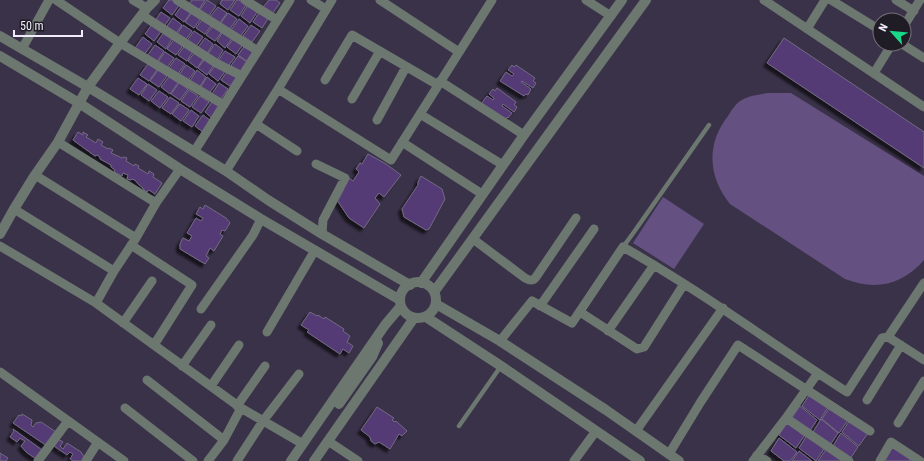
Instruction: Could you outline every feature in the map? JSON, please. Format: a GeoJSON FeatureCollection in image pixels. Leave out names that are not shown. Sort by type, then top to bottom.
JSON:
{"type":"FeatureCollection","features":[{"type":"Feature","properties":{"kind":"street"},"geometry":{"type":"LineString","coordinates":[[22,49],[49,0]]}},
{"type":"Feature","properties":{"kind":"street"},"geometry":{"type":"LineString","coordinates":[[56,0],[120,43],[224,105]]}},
{"type":"Feature","properties":{"kind":"street"},"geometry":{"type":"LineString","coordinates":[[133,0],[144,12],[216,62],[242,76]]}},
{"type":"Feature","properties":{"kind":"street"},"geometry":{"type":"LineString","coordinates":[[0,234],[3,220],[14,209],[58,142],[88,87],[120,43],[155,0]]}},
{"type":"Feature","properties":{"kind":"street"},"geometry":{"type":"LineString","coordinates":[[177,0],[258,51]]}},
{"type":"Feature","properties":{"kind":"street"},"geometry":{"type":"LineString","coordinates":[[244,0],[277,20]]}},
{"type":"Feature","properties":{"kind":"street"},"geometry":{"type":"LineString","coordinates":[[194,152],[290,0]]}},
{"type":"Feature","properties":{"kind":"street"},"geometry":{"type":"LineString","coordinates":[[311,0],[326,9]]}},
{"type":"Feature","properties":{"kind":"street"},"geometry":{"type":"LineString","coordinates":[[226,171],[332,0]]}},
{"type":"Feature","properties":{"kind":"street"},"geometry":{"type":"LineString","coordinates":[[380,0],[459,52]]}},
{"type":"Feature","properties":{"kind":"street"},"geometry":{"type":"LineString","coordinates":[[278,89],[391,160],[492,0]]}},
{"type":"Feature","properties":{"kind":"street"},"geometry":{"type":"LineString","coordinates":[[586,0],[611,16]]}},
{"type":"Feature","properties":{"kind":"street"},"geometry":{"type":"LineString","coordinates":[[421,283],[482,194],[622,0]]}},
{"type":"Feature","properties":{"kind":"street"},"geometry":{"type":"LineString","coordinates":[[434,292],[646,0]]}},
{"type":"Feature","properties":{"kind":"street"},"geometry":{"type":"LineString","coordinates":[[764,0],[924,106]]}},
{"type":"Feature","properties":{"kind":"street"},"geometry":{"type":"LineString","coordinates":[[807,29],[825,0]]}},
{"type":"Feature","properties":{"kind":"street"},"geometry":{"type":"LineString","coordinates":[[831,0],[872,25]]}},
{"type":"Feature","properties":{"kind":"street"},"geometry":{"type":"LineString","coordinates":[[896,0],[914,11]]}},
{"type":"Feature","properties":{"kind":"street"},"geometry":{"type":"LineString","coordinates":[[912,14],[920,0]]}},
{"type":"Feature","properties":{"kind":"street"},"geometry":{"type":"LineString","coordinates":[[325,80],[352,35],[406,67],[439,83],[524,135]]}},
{"type":"Feature","properties":{"kind":"street"},"geometry":{"type":"LineString","coordinates":[[0,36],[88,87],[226,171],[268,200],[322,234],[410,284]]}},
{"type":"Feature","properties":{"kind":"street"},"geometry":{"type":"LineString","coordinates":[[912,50],[924,58]]}},
{"type":"Feature","properties":{"kind":"street"},"geometry":{"type":"LineString","coordinates":[[352,99],[380,51]]}},
{"type":"Feature","properties":{"kind":"street"},"geometry":{"type":"LineString","coordinates":[[874,73],[887,52]]}},
{"type":"Feature","properties":{"kind":"street"},"geometry":{"type":"LineString","coordinates":[[0,56],[79,103],[262,219],[401,303]]}},
{"type":"Feature","properties":{"kind":"street"},"geometry":{"type":"LineString","coordinates":[[376,120],[406,67]]}},
{"type":"Feature","properties":{"kind":"street"},"geometry":{"type":"LineString","coordinates":[[420,114],[503,165]]}},
{"type":"Feature","properties":{"kind":"street"},"geometry":{"type":"LineString","coordinates":[[256,124],[297,151]]}},
{"type":"Feature","properties":{"kind":"street"},"geometry":{"type":"LineString","coordinates":[[58,142],[156,203]]}},
{"type":"Feature","properties":{"kind":"street"},"geometry":{"type":"LineString","coordinates":[[402,142],[482,194]]}},
{"type":"Feature","properties":{"kind":"street"},"geometry":{"type":"LineString","coordinates":[[316,164],[345,178],[323,220],[322,234]]}},
{"type":"Feature","properties":{"kind":"street"},"geometry":{"type":"LineString","coordinates":[[96,303],[114,271],[134,242],[156,203],[180,168]]}},
{"type":"Feature","properties":{"kind":"street"},"geometry":{"type":"LineString","coordinates":[[35,175],[134,242],[192,285],[154,345]]}},
{"type":"Feature","properties":{"kind":"street"},"geometry":{"type":"LineString","coordinates":[[14,209],[114,271]]}},
{"type":"Feature","properties":{"kind":"street"},"geometry":{"type":"LineString","coordinates":[[472,239],[525,278],[533,280],[576,218]]}},
{"type":"Feature","properties":{"kind":"street"},"geometry":{"type":"LineString","coordinates":[[201,309],[253,235],[262,219]]}},
{"type":"Feature","properties":{"kind":"street"},"geometry":{"type":"LineString","coordinates":[[540,306],[594,229]]}},
{"type":"Feature","properties":{"kind":"street"},"geometry":{"type":"LineString","coordinates":[[0,246],[96,303],[239,407],[303,444]]}},
{"type":"Feature","properties":{"kind":"street"},"geometry":{"type":"LineString","coordinates":[[500,341],[532,301],[572,323],[623,247],[722,308],[847,392],[882,338],[888,337],[923,356]]}},
{"type":"Feature","properties":{"kind":"street"},"geometry":{"type":"LineString","coordinates":[[267,332],[315,250]]}},
{"type":"Feature","properties":{"kind":"street"},"geometry":{"type":"LineString","coordinates":[[608,331],[654,265]]}},
{"type":"Feature","properties":{"kind":"street"},"geometry":{"type":"LineString","coordinates":[[123,323],[152,281]]}},
{"type":"Feature","properties":{"kind":"street"},"geometry":{"type":"LineString","coordinates":[[415,282],[426,284],[434,292],[436,304],[431,313],[426,317],[414,318],[408,316],[404,311],[401,303],[402,294],[405,288],[410,284],[415,282]]}},
{"type":"Feature","properties":{"kind":"street"},"geometry":{"type":"LineString","coordinates":[[888,337],[924,283]]}},
{"type":"Feature","properties":{"kind":"street"},"geometry":{"type":"LineString","coordinates":[[580,312],[636,349],[644,347],[684,284]]}},
{"type":"Feature","properties":{"kind":"street"},"geometry":{"type":"LineString","coordinates":[[291,461],[401,303]]}},
{"type":"Feature","properties":{"kind":"street"},"geometry":{"type":"LineString","coordinates":[[436,304],[500,341],[679,461]]}},
{"type":"Feature","properties":{"kind":"street"},"geometry":{"type":"LineString","coordinates":[[636,431],[722,308]]}},
{"type":"Feature","properties":{"kind":"street"},"geometry":{"type":"LineString","coordinates":[[426,317],[501,366],[640,461]]}},
{"type":"Feature","properties":{"kind":"street"},"geometry":{"type":"LineString","coordinates":[[314,461],[414,318]]}},
{"type":"Feature","properties":{"kind":"street"},"geometry":{"type":"LineString","coordinates":[[182,366],[211,325]]}},
{"type":"Feature","properties":{"kind":"street"},"geometry":{"type":"LineString","coordinates":[[306,461],[358,382],[372,357],[385,325]]}},
{"type":"Feature","properties":{"kind":"street"},"geometry":{"type":"LineString","coordinates":[[299,461],[358,382],[401,336]]}},
{"type":"Feature","properties":{"kind":"street"},"geometry":{"type":"LineString","coordinates":[[211,386],[239,345]]}},
{"type":"Feature","properties":{"kind":"street"},"geometry":{"type":"LineString","coordinates":[[669,454],[738,345],[870,431]]}},
{"type":"Feature","properties":{"kind":"street"},"geometry":{"type":"LineString","coordinates":[[867,400],[901,345]]}},
{"type":"Feature","properties":{"kind":"street"},"geometry":{"type":"LineString","coordinates":[[208,461],[224,440],[239,407],[265,366]]}},
{"type":"Feature","properties":{"kind":"street"},"geometry":{"type":"LineString","coordinates":[[0,373],[124,461]]}},
{"type":"Feature","properties":{"kind":"street"},"geometry":{"type":"LineString","coordinates":[[767,461],[755,458],[818,373]]}},
{"type":"Feature","properties":{"kind":"street"},"geometry":{"type":"LineString","coordinates":[[237,461],[263,421],[299,374]]}},
{"type":"Feature","properties":{"kind":"street"},"geometry":{"type":"LineString","coordinates":[[147,380],[224,440]]}},
{"type":"Feature","properties":{"kind":"street"},"geometry":{"type":"LineString","coordinates":[[898,423],[924,381]]}},
{"type":"Feature","properties":{"kind":"street"},"geometry":{"type":"LineString","coordinates":[[125,408],[194,461]]}},
{"type":"Feature","properties":{"kind":"street"},"geometry":{"type":"LineString","coordinates":[[786,418],[849,461]]}},
{"type":"Feature","properties":{"kind":"street"},"geometry":{"type":"LineString","coordinates":[[38,461],[68,421]]}},
{"type":"Feature","properties":{"kind":"street"},"geometry":{"type":"LineString","coordinates":[[574,461],[596,431]]}},
{"type":"Feature","properties":{"kind":"street"},"geometry":{"type":"LineString","coordinates":[[328,441],[358,461]]}},
{"type":"Feature","properties":{"kind":"street"},"geometry":{"type":"LineString","coordinates":[[86,461],[98,442]]}},
{"type":"Feature","properties":{"kind":"street"},"geometry":{"type":"LineString","coordinates":[[880,461],[891,442],[920,461]]}},
{"type":"Feature","properties":{"kind":"lane"},"geometry":{"type":"LineString","coordinates":[[623,247],[708,125]]}},
{"type":"Feature","properties":{"kind":"lane"},"geometry":{"type":"LineString","coordinates":[[459,426],[501,366]]}},
{"type":"Feature","properties":{"kind":"shaded area"},"geometry":{"type":"Polygon","coordinates":[[[768,93],[791,93],[924,176],[924,260],[916,268],[898,280],[888,283],[867,285],[856,283],[845,279],[730,204],[717,183],[714,172],[712,160],[716,138],[721,127],[737,103],[748,97],[768,93]]]}},
{"type":"Feature","properties":{"kind":"shaded area"},"geometry":{"type":"Polygon","coordinates":[[[663,197],[704,224],[674,269],[633,243],[663,197]]]}},
{"type":"Feature","properties":{"kind":"building"},"geometry":{"type":"Polygon","coordinates":[[[169,0],[175,0],[180,4],[172,15],[163,8],[169,0]]]}},
{"type":"Feature","properties":{"kind":"building"},"geometry":{"type":"Polygon","coordinates":[[[192,0],[205,0],[198,11],[189,4],[192,0]]]}},
{"type":"Feature","properties":{"kind":"building"},"geometry":{"type":"Polygon","coordinates":[[[207,0],[216,6],[208,17],[199,11],[207,0]]]}},
{"type":"Feature","properties":{"kind":"building"},"geometry":{"type":"Polygon","coordinates":[[[222,0],[235,0],[228,10],[220,4],[222,0]]]}},
{"type":"Feature","properties":{"kind":"building"},"geometry":{"type":"Polygon","coordinates":[[[237,0],[246,5],[239,16],[230,10],[237,0]]]}},
{"type":"Feature","properties":{"kind":"building"},"geometry":{"type":"Polygon","coordinates":[[[269,0],[276,0],[280,3],[272,14],[263,7],[269,0]]]}},
{"type":"Feature","properties":{"kind":"building"},"geometry":{"type":"Polygon","coordinates":[[[183,4],[192,11],[184,22],[175,15],[183,4]]]}},
{"type":"Feature","properties":{"kind":"building"},"geometry":{"type":"Polygon","coordinates":[[[248,5],[257,12],[250,23],[241,16],[248,5]]]}},
{"type":"Feature","properties":{"kind":"building"},"geometry":{"type":"Polygon","coordinates":[[[218,7],[227,13],[219,24],[210,17],[218,7]]]}},
{"type":"Feature","properties":{"kind":"building"},"geometry":{"type":"Polygon","coordinates":[[[193,11],[202,17],[194,28],[185,22],[193,11]]]}},
{"type":"Feature","properties":{"kind":"building"},"geometry":{"type":"Polygon","coordinates":[[[260,11],[269,17],[262,28],[253,22],[260,11]]]}},
{"type":"Feature","properties":{"kind":"building"},"geometry":{"type":"Polygon","coordinates":[[[161,12],[170,18],[163,28],[155,21],[161,12]]]}},
{"type":"Feature","properties":{"kind":"building"},"geometry":{"type":"Polygon","coordinates":[[[228,13],[237,19],[229,30],[220,24],[228,13]]]}},
{"type":"Feature","properties":{"kind":"building"},"geometry":{"type":"Polygon","coordinates":[[[204,17],[213,23],[205,34],[196,28],[204,17]]]}},
{"type":"Feature","properties":{"kind":"building"},"geometry":{"type":"Polygon","coordinates":[[[173,18],[182,25],[174,36],[165,29],[173,18]]]}},
{"type":"Feature","properties":{"kind":"building"},"geometry":{"type":"Polygon","coordinates":[[[239,19],[248,26],[240,37],[231,30],[239,19]]]}},
{"type":"Feature","properties":{"kind":"building"},"geometry":{"type":"Polygon","coordinates":[[[153,23],[162,30],[154,41],[145,34],[153,23]]]}},
{"type":"Feature","properties":{"kind":"building"},"geometry":{"type":"Polygon","coordinates":[[[214,24],[223,30],[215,41],[206,35],[214,24]]]}},
{"type":"Feature","properties":{"kind":"building"},"geometry":{"type":"Polygon","coordinates":[[[183,25],[192,31],[184,42],[176,36],[183,25]]]}},
{"type":"Feature","properties":{"kind":"building"},"geometry":{"type":"Polygon","coordinates":[[[251,25],[260,31],[252,42],[243,36],[251,25]]]}},
{"type":"Feature","properties":{"kind":"building"},"geometry":{"type":"Polygon","coordinates":[[[224,30],[233,37],[225,48],[217,41],[224,30]]]}},
{"type":"Feature","properties":{"kind":"building"},"geometry":{"type":"Polygon","coordinates":[[[165,31],[173,37],[166,49],[157,42],[165,31]]]}},
{"type":"Feature","properties":{"kind":"building"},"geometry":{"type":"Polygon","coordinates":[[[194,31],[203,37],[195,48],[186,42],[194,31]]]}},
{"type":"Feature","properties":{"kind":"building"},"geometry":{"type":"Polygon","coordinates":[[[143,37],[152,44],[144,55],[135,48],[143,37]]]}},
{"type":"Feature","properties":{"kind":"building"},"geometry":{"type":"Polygon","coordinates":[[[235,37],[244,43],[236,54],[227,47],[235,37]]]}},
{"type":"Feature","properties":{"kind":"building"},"geometry":{"type":"Polygon","coordinates":[[[175,38],[184,44],[176,55],[167,49],[175,38]]]}},
{"type":"Feature","properties":{"kind":"building"},"geometry":{"type":"Polygon","coordinates":[[[205,38],[213,44],[206,55],[197,49],[205,38]]]}},
{"type":"Feature","properties":{"kind":"building"},"geometry":{"type":"Polygon","coordinates":[[[784,38],[924,132],[924,168],[767,63],[784,38]]]}},
{"type":"Feature","properties":{"kind":"building"},"geometry":{"type":"Polygon","coordinates":[[[186,44],[194,50],[187,61],[178,55],[186,44]]]}},
{"type":"Feature","properties":{"kind":"building"},"geometry":{"type":"Polygon","coordinates":[[[215,44],[223,50],[216,62],[207,55],[215,44]]]}},
{"type":"Feature","properties":{"kind":"building"},"geometry":{"type":"Polygon","coordinates":[[[246,44],[255,50],[247,61],[238,55],[246,44]]]}},
{"type":"Feature","properties":{"kind":"building"},"geometry":{"type":"Polygon","coordinates":[[[155,45],[164,51],[156,63],[147,56],[155,45]]]}},
{"type":"Feature","properties":{"kind":"building"},"geometry":{"type":"Polygon","coordinates":[[[196,51],[205,57],[197,68],[188,61],[196,51]]]}},
{"type":"Feature","properties":{"kind":"building"},"geometry":{"type":"Polygon","coordinates":[[[225,51],[235,57],[227,68],[218,61],[225,51]]]}},
{"type":"Feature","properties":{"kind":"building"},"geometry":{"type":"Polygon","coordinates":[[[165,52],[174,58],[166,69],[157,63],[165,52]]]}},
{"type":"Feature","properties":{"kind":"building"},"geometry":{"type":"Polygon","coordinates":[[[238,56],[247,62],[239,73],[230,67],[238,56]]]}},
{"type":"Feature","properties":{"kind":"building"},"geometry":{"type":"Polygon","coordinates":[[[206,57],[215,63],[207,75],[198,68],[206,57]]]}},
{"type":"Feature","properties":{"kind":"building"},"geometry":{"type":"Polygon","coordinates":[[[176,58],[185,64],[177,75],[168,69],[176,58]]]}},
{"type":"Feature","properties":{"kind":"building"},"geometry":{"type":"Polygon","coordinates":[[[217,63],[226,70],[218,81],[209,74],[217,63]]]}},
{"type":"Feature","properties":{"kind":"building"},"geometry":{"type":"Polygon","coordinates":[[[148,64],[157,70],[149,81],[140,75],[148,64]]]}},
{"type":"Feature","properties":{"kind":"building"},"geometry":{"type":"Polygon","coordinates":[[[186,65],[195,71],[187,82],[179,75],[186,65]]]}},
{"type":"Feature","properties":{"kind":"building"},"geometry":{"type":"Polygon","coordinates":[[[512,65],[514,67],[516,65],[535,78],[533,81],[536,83],[533,88],[522,81],[521,82],[531,89],[528,95],[526,94],[524,96],[500,81],[506,72],[512,76],[514,74],[508,70],[512,65]]]}},
{"type":"Feature","properties":{"kind":"building"},"geometry":{"type":"Polygon","coordinates":[[[229,69],[238,75],[230,86],[221,80],[229,69]]]}},
{"type":"Feature","properties":{"kind":"building"},"geometry":{"type":"Polygon","coordinates":[[[158,70],[167,76],[159,87],[150,81],[158,70]]]}},
{"type":"Feature","properties":{"kind":"building"},"geometry":{"type":"Polygon","coordinates":[[[197,70],[206,77],[199,88],[190,81],[197,70]]]}},
{"type":"Feature","properties":{"kind":"building"},"geometry":{"type":"Polygon","coordinates":[[[169,77],[178,83],[170,94],[161,87],[169,77]]]}},
{"type":"Feature","properties":{"kind":"building"},"geometry":{"type":"Polygon","coordinates":[[[207,77],[216,84],[208,95],[200,88],[207,77]]]}},
{"type":"Feature","properties":{"kind":"building"},"geometry":{"type":"Polygon","coordinates":[[[138,78],[147,84],[139,95],[130,89],[138,78]]]}},
{"type":"Feature","properties":{"kind":"building"},"geometry":{"type":"Polygon","coordinates":[[[179,83],[188,89],[180,100],[171,94],[179,83]]]}},
{"type":"Feature","properties":{"kind":"building"},"geometry":{"type":"Polygon","coordinates":[[[219,83],[228,89],[220,100],[212,94],[219,83]]]}},
{"type":"Feature","properties":{"kind":"building"},"geometry":{"type":"Polygon","coordinates":[[[148,84],[157,90],[149,101],[141,95],[148,84]]]}},
{"type":"Feature","properties":{"kind":"building"},"geometry":{"type":"Polygon","coordinates":[[[497,88],[516,102],[514,105],[517,107],[514,112],[503,104],[502,106],[512,113],[505,120],[481,104],[487,96],[493,100],[494,98],[489,94],[493,89],[495,91],[497,88]]]}},
{"type":"Feature","properties":{"kind":"building"},"geometry":{"type":"Polygon","coordinates":[[[189,90],[198,96],[190,107],[181,101],[189,90]]]}},
{"type":"Feature","properties":{"kind":"building"},"geometry":{"type":"Polygon","coordinates":[[[159,91],[168,97],[160,108],[151,101],[159,91]]]}},
{"type":"Feature","properties":{"kind":"building"},"geometry":{"type":"Polygon","coordinates":[[[200,96],[209,102],[201,113],[192,107],[200,96]]]}},
{"type":"Feature","properties":{"kind":"building"},"geometry":{"type":"Polygon","coordinates":[[[170,97],[179,103],[171,114],[162,108],[170,97]]]}},
{"type":"Feature","properties":{"kind":"building"},"geometry":{"type":"Polygon","coordinates":[[[212,102],[221,107],[213,119],[205,112],[212,102]]]}},
{"type":"Feature","properties":{"kind":"building"},"geometry":{"type":"Polygon","coordinates":[[[180,104],[189,110],[181,121],[172,114],[180,104]]]}},
{"type":"Feature","properties":{"kind":"building"},"geometry":{"type":"Polygon","coordinates":[[[191,110],[199,116],[192,127],[183,121],[191,110]]]}},
{"type":"Feature","properties":{"kind":"building"},"geometry":{"type":"Polygon","coordinates":[[[203,115],[211,121],[204,133],[195,126],[203,115]]]}},
{"type":"Feature","properties":{"kind":"building"},"geometry":{"type":"Polygon","coordinates":[[[78,132],[83,135],[83,132],[88,135],[86,137],[96,143],[98,139],[103,142],[101,145],[113,150],[111,153],[122,158],[127,158],[126,161],[134,166],[135,164],[139,166],[138,168],[148,174],[149,171],[154,174],[153,177],[162,183],[155,194],[149,190],[147,192],[135,180],[127,179],[128,175],[123,173],[122,176],[114,172],[115,170],[111,167],[111,165],[100,159],[97,155],[95,156],[73,140],[78,132]]]}},
{"type":"Feature","properties":{"kind":"building"},"geometry":{"type":"Polygon","coordinates":[[[368,154],[386,164],[401,175],[384,197],[379,193],[375,198],[380,204],[364,228],[349,218],[337,200],[349,178],[353,181],[359,172],[356,169],[360,163],[362,164],[368,154]]]}},
{"type":"Feature","properties":{"kind":"building"},"geometry":{"type":"Polygon","coordinates":[[[421,176],[442,189],[445,199],[429,229],[426,230],[404,217],[402,209],[418,185],[421,176]]]}},
{"type":"Feature","properties":{"kind":"building"},"geometry":{"type":"Polygon","coordinates":[[[205,205],[226,218],[230,223],[225,231],[222,230],[220,234],[223,236],[214,251],[210,248],[206,256],[209,258],[205,264],[180,249],[180,244],[183,238],[189,241],[192,236],[187,233],[196,218],[201,221],[203,218],[196,214],[200,207],[203,209],[205,205]]]}},
{"type":"Feature","properties":{"kind":"building"},"geometry":{"type":"Polygon","coordinates":[[[310,312],[324,319],[325,317],[344,329],[343,331],[350,336],[347,342],[353,346],[349,353],[343,349],[340,354],[307,332],[309,330],[301,325],[310,312]]]}},
{"type":"Feature","properties":{"kind":"building"},"geometry":{"type":"Polygon","coordinates":[[[810,394],[828,407],[820,420],[802,406],[810,394]]]}},
{"type":"Feature","properties":{"kind":"building"},"geometry":{"type":"Polygon","coordinates":[[[800,406],[817,420],[809,432],[791,419],[800,406]]]}},
{"type":"Feature","properties":{"kind":"building"},"geometry":{"type":"Polygon","coordinates":[[[377,407],[394,418],[392,420],[395,422],[396,421],[407,431],[402,436],[399,434],[390,449],[379,442],[375,444],[371,441],[370,437],[361,430],[377,407]]]}},
{"type":"Feature","properties":{"kind":"building"},"geometry":{"type":"Polygon","coordinates":[[[830,407],[848,420],[839,433],[822,419],[830,407]]]}},
{"type":"Feature","properties":{"kind":"building"},"geometry":{"type":"Polygon","coordinates":[[[22,414],[32,420],[31,425],[33,427],[36,423],[41,422],[56,432],[47,446],[13,423],[19,415],[21,416],[22,414]]]}},
{"type":"Feature","properties":{"kind":"building"},"geometry":{"type":"Polygon","coordinates":[[[821,419],[838,433],[830,445],[813,432],[821,419]]]}},
{"type":"Feature","properties":{"kind":"building"},"geometry":{"type":"Polygon","coordinates":[[[850,420],[868,433],[859,446],[842,432],[850,420]]]}},
{"type":"Feature","properties":{"kind":"building"},"geometry":{"type":"Polygon","coordinates":[[[787,422],[804,436],[796,448],[779,435],[787,422]]]}},
{"type":"Feature","properties":{"kind":"building"},"geometry":{"type":"Polygon","coordinates":[[[13,429],[42,450],[36,459],[26,452],[21,446],[25,441],[20,438],[17,442],[10,437],[14,431],[13,429]]]}},
{"type":"Feature","properties":{"kind":"building"},"geometry":{"type":"Polygon","coordinates":[[[841,433],[858,447],[850,459],[833,446],[841,433]]]}},
{"type":"Feature","properties":{"kind":"building"},"geometry":{"type":"Polygon","coordinates":[[[807,435],[824,449],[816,461],[799,448],[807,435]]]}},
{"type":"Feature","properties":{"kind":"building"},"geometry":{"type":"Polygon","coordinates":[[[779,438],[797,452],[790,461],[784,461],[771,451],[779,438]]]}},
{"type":"Feature","properties":{"kind":"building"},"geometry":{"type":"Polygon","coordinates":[[[58,439],[63,442],[60,446],[63,449],[67,443],[81,452],[84,457],[83,461],[73,461],[70,459],[73,454],[70,452],[67,455],[54,446],[58,439]]]}},
{"type":"Feature","properties":{"kind":"building"},"geometry":{"type":"Polygon","coordinates":[[[893,446],[911,460],[887,461],[885,459],[893,446]]]}},
{"type":"Feature","properties":{"kind":"building"},"geometry":{"type":"Polygon","coordinates":[[[827,448],[844,461],[818,461],[827,448]]]}},
{"type":"Feature","properties":{"kind":"building"},"geometry":{"type":"Polygon","coordinates":[[[799,451],[812,461],[792,461],[799,451]]]}},
{"type":"Feature","properties":{"kind":"building"},"geometry":{"type":"Polygon","coordinates":[[[0,453],[8,458],[6,461],[0,461],[0,453]]]}}]}
